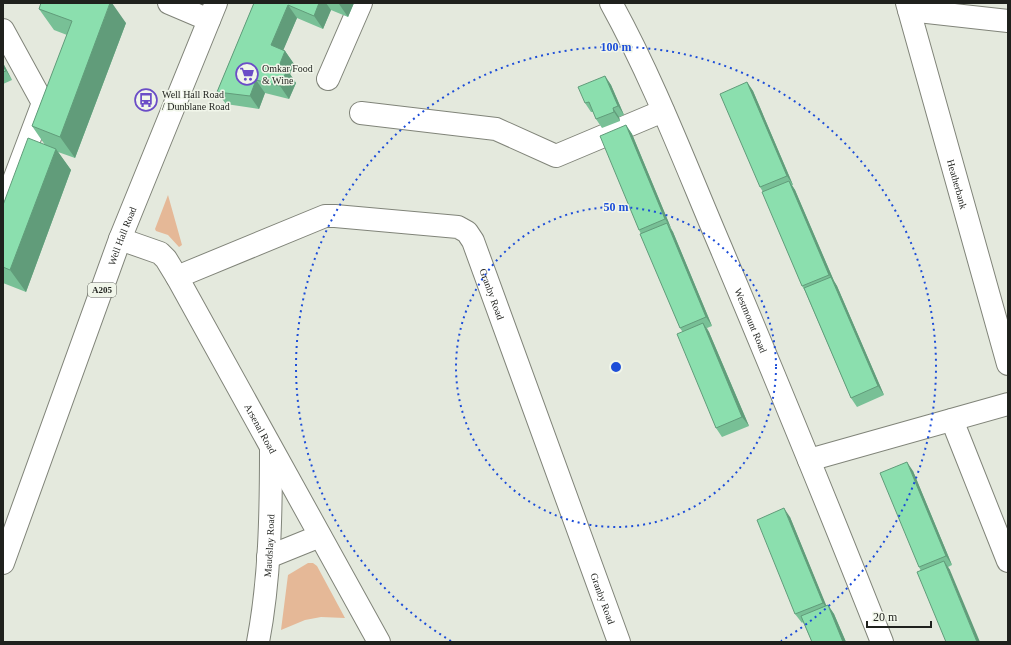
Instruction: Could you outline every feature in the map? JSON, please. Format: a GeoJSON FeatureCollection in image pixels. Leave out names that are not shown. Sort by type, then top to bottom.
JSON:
{"type":"FeatureCollection","features":[{"type":"Feature","properties":{"kind":"main road"},"geometry":{"type":"LineString","coordinates":[[169,3],[213,11]]}},
{"type":"Feature","properties":{"kind":"main road"},"geometry":{"type":"LineString","coordinates":[[328,79],[361,3]]}},
{"type":"Feature","properties":{"kind":"main road","name":"Westmount Road"},"geometry":{"type":"LineString","coordinates":[[611,3],[632,42],[663,111],[809,460],[882,642]]}},
{"type":"Feature","properties":{"kind":"main road"},"geometry":{"type":"LineString","coordinates":[[908,6],[1008,22]]}},
{"type":"Feature","properties":{"kind":"main road","name":"Heatherbank"},"geometry":{"type":"LineString","coordinates":[[908,6],[1008,364]]}},
{"type":"Feature","properties":{"kind":"main road","name":"Well Hall Road"},"geometry":{"type":"LineString","coordinates":[[3,563],[120,239],[213,11]]}},
{"type":"Feature","properties":{"kind":"main road"},"geometry":{"type":"LineString","coordinates":[[3,30],[43,103],[3,209]]}},
{"type":"Feature","properties":{"kind":"main road"},"geometry":{"type":"LineString","coordinates":[[361,113],[496,129],[556,156],[663,111]]}},
{"type":"Feature","properties":{"kind":"main road","name":"Granby Road"},"geometry":{"type":"LineString","coordinates":[[177,277],[325,216],[458,227],[467,232],[473,241],[619,642]]}},
{"type":"Feature","properties":{"kind":"main road","name":"Arsenal Road"},"geometry":{"type":"LineString","coordinates":[[120,239],[160,252],[166,259],[379,642]]}},
{"type":"Feature","properties":{"kind":"main road"},"geometry":{"type":"LineString","coordinates":[[809,460],[1008,404]]}},
{"type":"Feature","properties":{"kind":"main road"},"geometry":{"type":"LineString","coordinates":[[952,420],[1008,561]]}},
{"type":"Feature","properties":{"kind":"main road","name":"Maudslay Road"},"geometry":{"type":"LineString","coordinates":[[258,642],[270,536],[271,448]]}},
{"type":"Feature","properties":{"kind":"main road"},"geometry":{"type":"LineString","coordinates":[[268,557],[320,536]]}},
{"type":"Feature","properties":{"kind":"shaded area"},"geometry":{"type":"Polygon","coordinates":[[[168,195],[182,245],[179,247],[168,235],[156,231],[155,229],[168,195]]]}},
{"type":"Feature","properties":{"kind":"shaded area"},"geometry":{"type":"Polygon","coordinates":[[[308,563],[313,563],[317,566],[345,618],[321,617],[305,620],[281,630],[288,575],[308,563]]]}},
{"type":"Feature","properties":{"kind":"building"},"geometry":{"type":"Polygon","coordinates":[[[41,3],[110,3],[60,137],[32,126],[72,21],[39,9],[41,3]]]}},
{"type":"Feature","properties":{"kind":"building"},"geometry":{"type":"Polygon","coordinates":[[[254,3],[319,3],[314,16],[288,5],[271,45],[285,51],[279,66],[287,70],[280,86],[256,80],[250,96],[217,92],[254,3]]]}},
{"type":"Feature","properties":{"kind":"building"},"geometry":{"type":"Polygon","coordinates":[[[605,76],[618,106],[613,108],[614,112],[596,119],[589,102],[585,103],[578,87],[605,76]]]}},
{"type":"Feature","properties":{"kind":"building"},"geometry":{"type":"Polygon","coordinates":[[[747,82],[787,176],[760,187],[720,94],[747,82]]]}},
{"type":"Feature","properties":{"kind":"building"},"geometry":{"type":"Polygon","coordinates":[[[626,125],[665,219],[639,230],[600,136],[626,125]]]}},
{"type":"Feature","properties":{"kind":"building"},"geometry":{"type":"Polygon","coordinates":[[[28,138],[56,149],[10,270],[3,267],[3,205],[28,138]]]}},
{"type":"Feature","properties":{"kind":"building"},"geometry":{"type":"Polygon","coordinates":[[[789,181],[829,275],[802,286],[762,192],[789,181]]]}},
{"type":"Feature","properties":{"kind":"building"},"geometry":{"type":"Polygon","coordinates":[[[667,223],[706,317],[680,328],[640,234],[667,223]]]}},
{"type":"Feature","properties":{"kind":"building"},"geometry":{"type":"Polygon","coordinates":[[[831,277],[878,386],[851,398],[804,288],[831,277]]]}},
{"type":"Feature","properties":{"kind":"building"},"geometry":{"type":"Polygon","coordinates":[[[703,323],[742,417],[716,428],[677,334],[703,323]]]}},
{"type":"Feature","properties":{"kind":"building"},"geometry":{"type":"Polygon","coordinates":[[[907,462],[946,556],[919,567],[880,473],[907,462]]]}},
{"type":"Feature","properties":{"kind":"building"},"geometry":{"type":"Polygon","coordinates":[[[784,508],[823,603],[795,614],[757,520],[784,508]]]}},
{"type":"Feature","properties":{"kind":"building"},"geometry":{"type":"Polygon","coordinates":[[[944,561],[977,642],[946,642],[917,572],[944,561]]]}},
{"type":"Feature","properties":{"kind":"building"},"geometry":{"type":"Polygon","coordinates":[[[828,605],[843,642],[812,642],[801,616],[828,605]]]}},
{"type":"Feature","properties":{"kind":"place","name":"Omkar Food & Wine"},"geometry":{"type":"Point","coordinates":[247,74]}},
{"type":"Feature","properties":{"kind":"place","name":"Well Hall Road / Dunblane Road"},"geometry":{"type":"Point","coordinates":[146,100]}}]}
